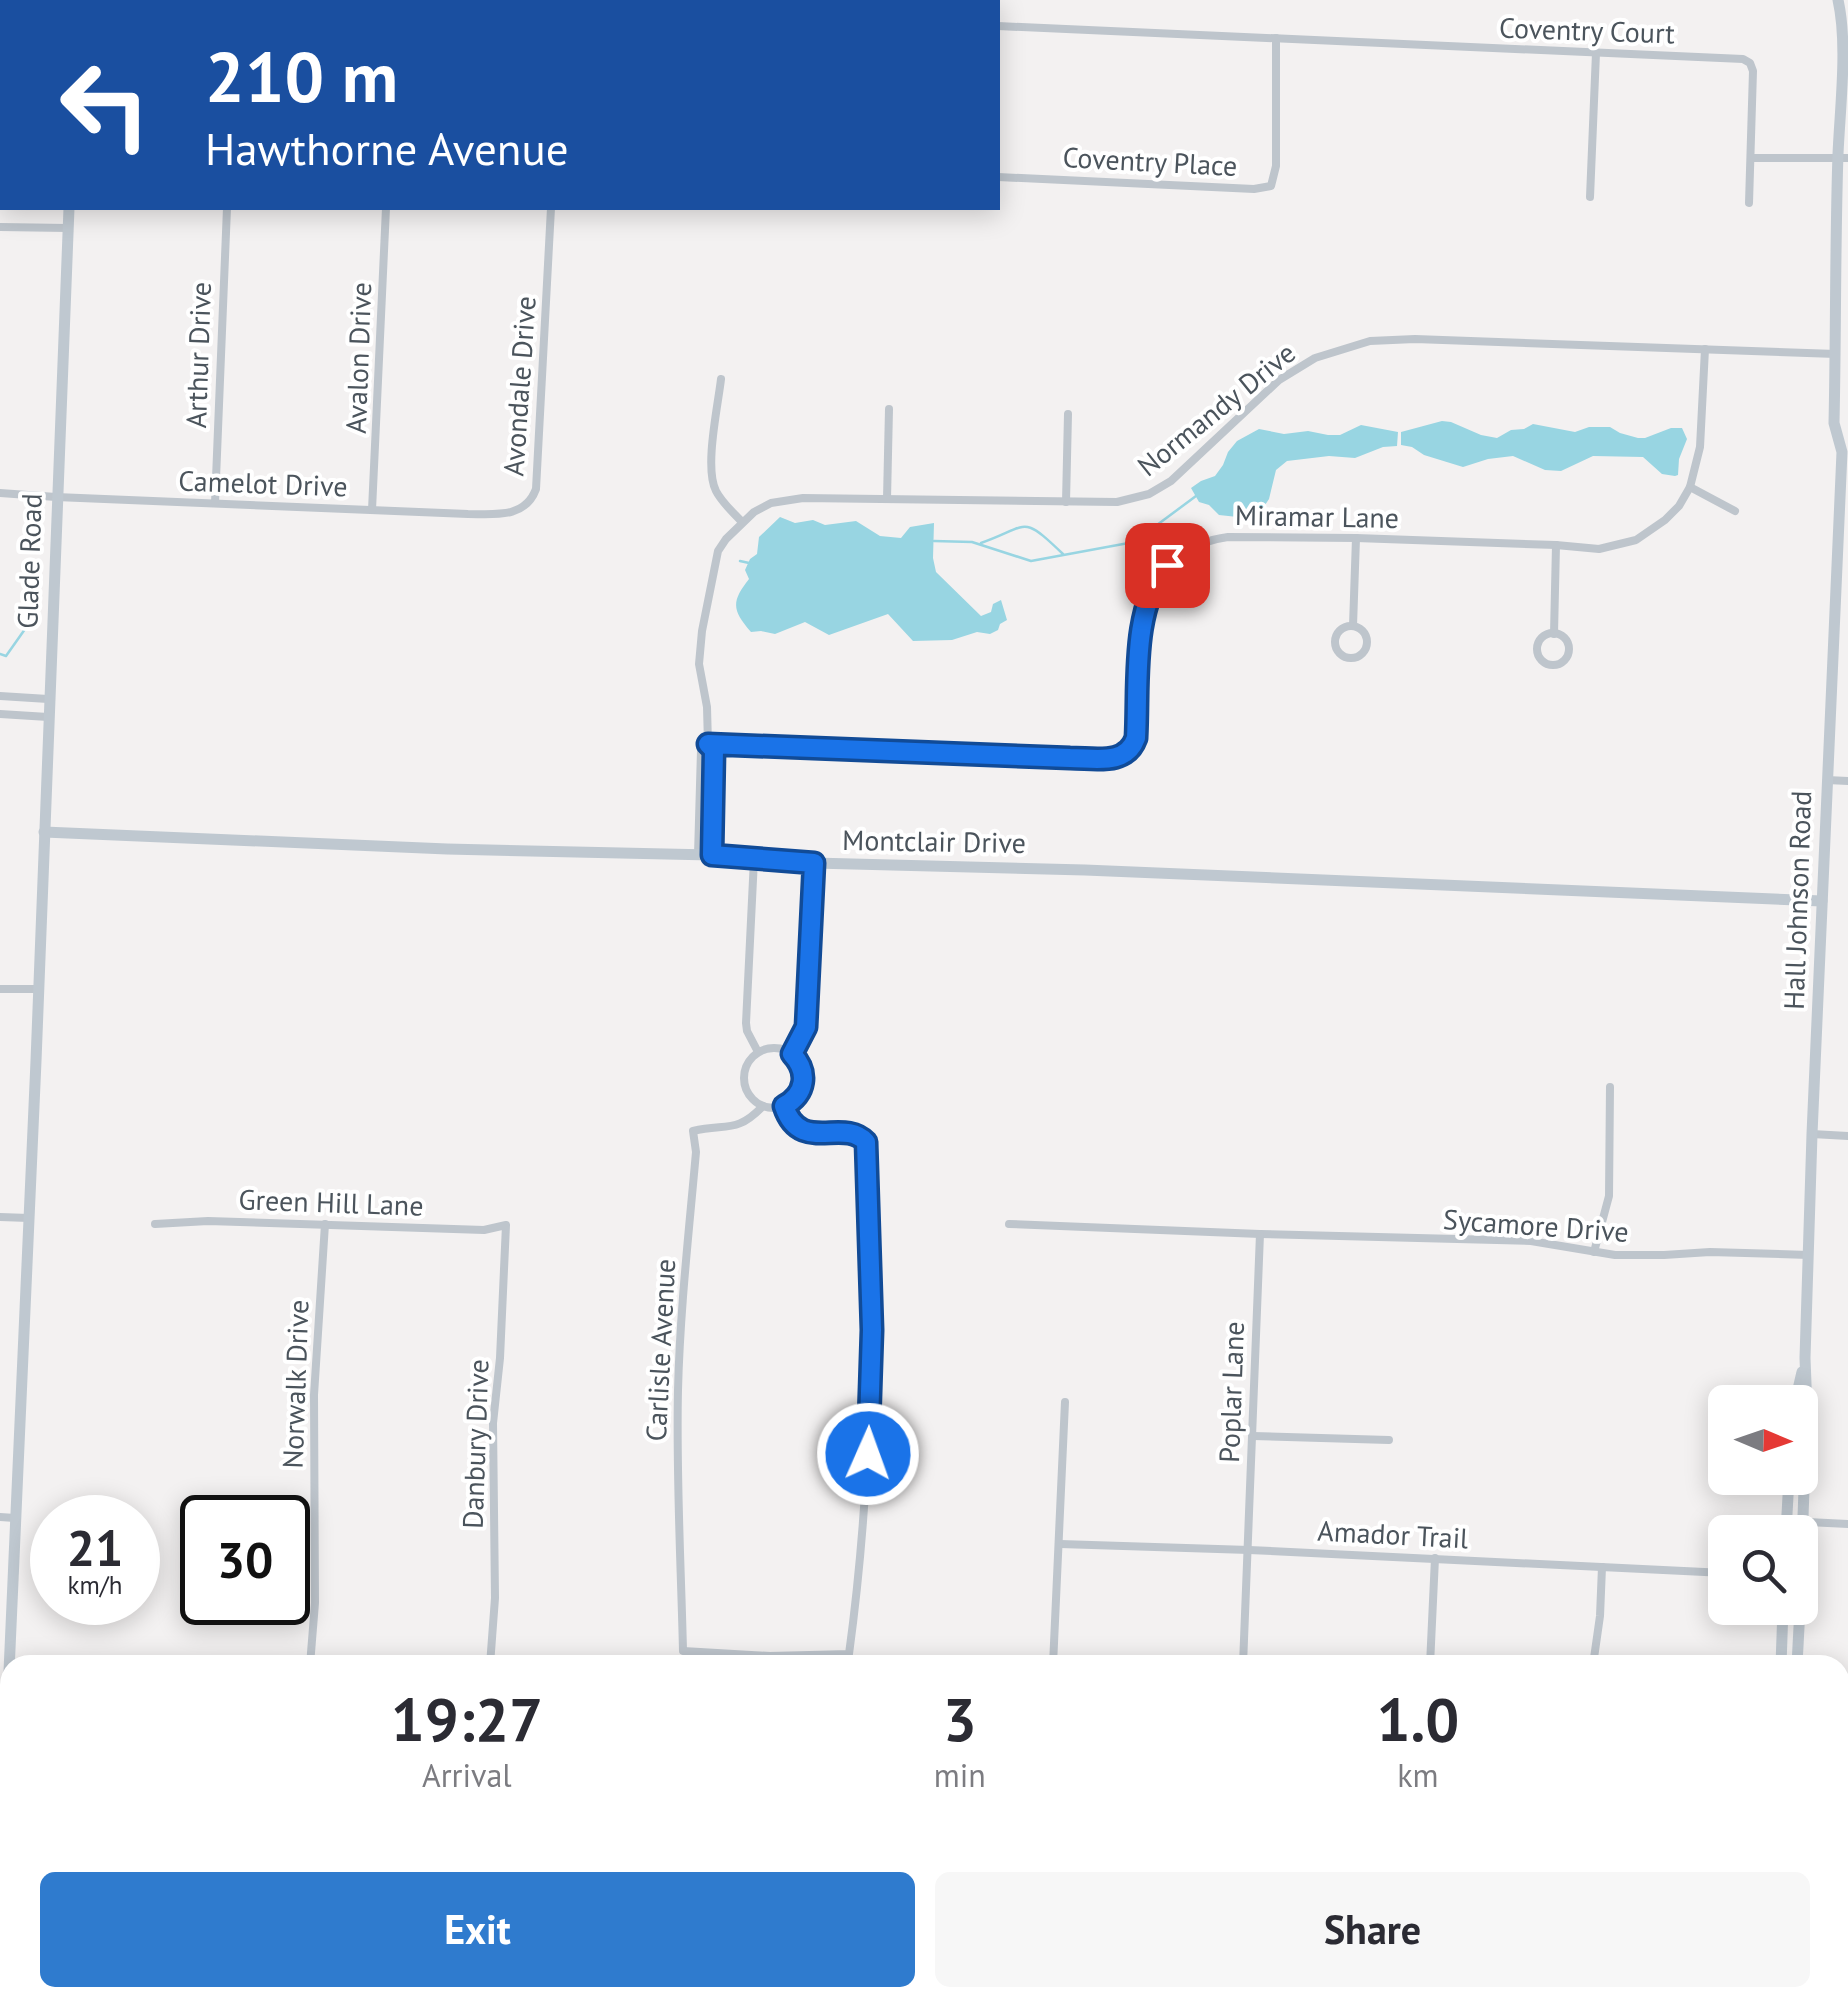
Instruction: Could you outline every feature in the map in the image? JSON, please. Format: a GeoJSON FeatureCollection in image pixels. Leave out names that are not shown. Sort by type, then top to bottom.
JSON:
{"type":"FeatureCollection","features":[{"type":"Feature","properties":{"kind":"main road","name":"Hall Johnson Road"},"geometry":{"type":"LineString","coordinates":[[1838,0],[1843,158],[1834,423],[1841,443]]}},
{"type":"Feature","properties":{"kind":"main road","name":"Glade Road"},"geometry":{"type":"LineString","coordinates":[[5,1649],[29,1218],[69,210]]}},
{"type":"Feature","properties":{"kind":"main road","name":"Hall Johnson Road"},"geometry":{"type":"LineString","coordinates":[[1803,1515],[1812,1134],[1841,443],[1848,425]]}},
{"type":"Feature","properties":{"kind":"main road","name":"Montclair Drive"},"geometry":{"type":"LineString","coordinates":[[44,832],[1822,901]]}},
{"type":"Feature","properties":{"kind":"main road","name":"Hall Johnson Road"},"geometry":{"type":"LineString","coordinates":[[1799,1385],[1805,1358]]}},
{"type":"Feature","properties":{"kind":"main road"},"geometry":{"type":"LineString","coordinates":[[1781,1655],[1782,1625]]}},
{"type":"Feature","properties":{"kind":"main road"},"geometry":{"type":"LineString","coordinates":[[1798,1655],[1799,1625]]}},
{"type":"Feature","properties":{"kind":"street","name":"Coventry Court"},"geometry":{"type":"LineString","coordinates":[[1000,26],[1743,58],[1752,66],[1750,158]]}},
{"type":"Feature","properties":{"kind":"street","name":"Coventry Place"},"geometry":{"type":"LineString","coordinates":[[1000,177],[1272,186],[1276,166],[1276,38]]}},
{"type":"Feature","properties":{"kind":"street"},"geometry":{"type":"LineString","coordinates":[[1590,196],[1596,53]]}},
{"type":"Feature","properties":{"kind":"street"},"geometry":{"type":"LineString","coordinates":[[1749,203],[1750,158],[1843,158]]}},
{"type":"Feature","properties":{"kind":"street","name":"Arthur Drive"},"geometry":{"type":"LineString","coordinates":[[214,504],[227,210]]}},
{"type":"Feature","properties":{"kind":"street","name":"Avalon Drive"},"geometry":{"type":"LineString","coordinates":[[372,510],[386,210]]}},
{"type":"Feature","properties":{"kind":"street","name":"Avondale Drive"},"geometry":{"type":"LineString","coordinates":[[468,514],[515,512],[536,489],[551,210]]}},
{"type":"Feature","properties":{"kind":"street"},"geometry":{"type":"LineString","coordinates":[[0,227],[69,228]]}},
{"type":"Feature","properties":{"kind":"street","name":"Normandy Drive"},"geometry":{"type":"LineString","coordinates":[[742,522],[754,512],[788,499],[1117,502],[1149,494],[1171,481],[1279,380],[1315,358],[1370,342],[1415,339],[1836,354]]}},
{"type":"Feature","properties":{"kind":"street","name":"Miramar Lane"},"geometry":{"type":"LineString","coordinates":[[711,747],[1070,758],[1122,756],[1136,738],[1144,608],[1156,579],[1182,551],[1228,537],[1356,538],[1600,549],[1636,540],[1665,520],[1690,487],[1700,447],[1705,349]]}},
{"type":"Feature","properties":{"kind":"street"},"geometry":{"type":"LineString","coordinates":[[705,855],[711,747],[699,664],[702,631],[718,551],[742,522],[718,495],[713,483],[712,448],[721,378]]}},
{"type":"Feature","properties":{"kind":"street"},"geometry":{"type":"LineString","coordinates":[[887,500],[888,409]]}},
{"type":"Feature","properties":{"kind":"street"},"geometry":{"type":"LineString","coordinates":[[1066,502],[1068,414]]}},
{"type":"Feature","properties":{"kind":"street"},"geometry":{"type":"LineString","coordinates":[[1690,487],[1734,511]]}},
{"type":"Feature","properties":{"kind":"street","name":"Camelot Drive"},"geometry":{"type":"LineString","coordinates":[[0,493],[468,514]]}},
{"type":"Feature","properties":{"kind":"street"},"geometry":{"type":"LineString","coordinates":[[1353,626],[1356,538]]}},
{"type":"Feature","properties":{"kind":"street"},"geometry":{"type":"LineString","coordinates":[[1554,634],[1556,545]]}},
{"type":"Feature","properties":{"kind":"street"},"geometry":{"type":"LineString","coordinates":[[1353,626],[1366,636],[1366,648],[1358,656],[1346,657],[1337,650],[1335,639],[1342,629],[1353,626]]}},
{"type":"Feature","properties":{"kind":"street"},"geometry":{"type":"LineString","coordinates":[[1554,634],[1565,639],[1568,656],[1560,664],[1548,665],[1539,658],[1537,646],[1543,636],[1554,634]]}},
{"type":"Feature","properties":{"kind":"street"},"geometry":{"type":"LineString","coordinates":[[0,696],[48,699]]}},
{"type":"Feature","properties":{"kind":"street"},"geometry":{"type":"LineString","coordinates":[[0,714],[48,717]]}},
{"type":"Feature","properties":{"kind":"street"},"geometry":{"type":"LineString","coordinates":[[1827,780],[1848,780]]}},
{"type":"Feature","properties":{"kind":"street"},"geometry":{"type":"LineString","coordinates":[[754,859],[746,1023],[758,1052]]}},
{"type":"Feature","properties":{"kind":"street"},"geometry":{"type":"LineString","coordinates":[[792,1054],[806,1027],[814,863]]}},
{"type":"Feature","properties":{"kind":"street"},"geometry":{"type":"LineString","coordinates":[[0,988],[38,989]]}},
{"type":"Feature","properties":{"kind":"street"},"geometry":{"type":"LineString","coordinates":[[775,1048],[792,1054],[802,1070],[803,1083],[795,1100],[784,1106],[755,1102],[744,1086],[746,1066],[758,1052],[775,1048]]}},
{"type":"Feature","properties":{"kind":"street"},"geometry":{"type":"LineString","coordinates":[[1594,1252],[1609,1196],[1610,1087]]}},
{"type":"Feature","properties":{"kind":"street","name":"Carlisle Avenue"},"geometry":{"type":"LineString","coordinates":[[753,1655],[683,1651],[678,1386],[696,1152],[693,1131],[742,1125],[763,1106]]}},
{"type":"Feature","properties":{"kind":"street","name":"Carlisle Avenue"},"geometry":{"type":"LineString","coordinates":[[784,1106],[794,1126],[812,1132],[860,1136],[868,1150],[872,1313],[868,1454],[857,1596],[850,1654],[810,1655]]}},
{"type":"Feature","properties":{"kind":"street"},"geometry":{"type":"LineString","coordinates":[[1812,1134],[1848,1136]]}},
{"type":"Feature","properties":{"kind":"street"},"geometry":{"type":"LineString","coordinates":[[0,1217],[29,1218]]}},
{"type":"Feature","properties":{"kind":"street","name":"Green Hill Lane"},"geometry":{"type":"LineString","coordinates":[[155,1224],[208,1221],[484,1230],[506,1225]]}},
{"type":"Feature","properties":{"kind":"street","name":"Norwalk Drive"},"geometry":{"type":"LineString","coordinates":[[311,1655],[315,1603],[314,1395],[325,1224]]}},
{"type":"Feature","properties":{"kind":"street","name":"Sycamore Drive"},"geometry":{"type":"LineString","coordinates":[[1009,1224],[1530,1242],[1615,1255],[1809,1255]]}},
{"type":"Feature","properties":{"kind":"street","name":"Danbury Drive"},"geometry":{"type":"LineString","coordinates":[[491,1655],[495,1598],[493,1422],[506,1225]]}},
{"type":"Feature","properties":{"kind":"street","name":"Poplar Lane"},"geometry":{"type":"LineString","coordinates":[[1243,1655],[1260,1234]]}},
{"type":"Feature","properties":{"kind":"street"},"geometry":{"type":"LineString","coordinates":[[1054,1655],[1065,1402]]}},
{"type":"Feature","properties":{"kind":"street"},"geometry":{"type":"LineString","coordinates":[[1253,1436],[1389,1440]]}},
{"type":"Feature","properties":{"kind":"street"},"geometry":{"type":"LineString","coordinates":[[0,1517],[15,1518]]}},
{"type":"Feature","properties":{"kind":"street"},"geometry":{"type":"LineString","coordinates":[[1818,1523],[1848,1524]]}},
{"type":"Feature","properties":{"kind":"street","name":"Amador Trail"},"geometry":{"type":"LineString","coordinates":[[1060,1544],[1708,1572]]}},
{"type":"Feature","properties":{"kind":"street"},"geometry":{"type":"LineString","coordinates":[[1430,1655],[1435,1558]]}},
{"type":"Feature","properties":{"kind":"street"},"geometry":{"type":"LineString","coordinates":[[1594,1655],[1602,1567]]}},
{"type":"Feature","properties":{"kind":"water"},"geometry":{"type":"Polygon","coordinates":[[[1442,421],[1497,438],[1533,424],[1575,432],[1610,427],[1638,438],[1682,428],[1687,439],[1675,476],[1662,474],[1643,457],[1593,456],[1561,471],[1545,470],[1513,456],[1463,467],[1401,445],[1401,432],[1442,421]]]}},
{"type":"Feature","properties":{"kind":"water"},"geometry":{"type":"Polygon","coordinates":[[[1361,425],[1398,432],[1397,446],[1355,458],[1329,456],[1287,461],[1276,470],[1263,508],[1247,518],[1219,515],[1199,502],[1191,488],[1215,476],[1237,441],[1259,429],[1284,434],[1308,431],[1340,435],[1361,425]]]}},
{"type":"Feature","properties":{"kind":"water"},"geometry":{"type":"Polygon","coordinates":[[[780,517],[795,523],[813,520],[825,525],[856,521],[880,536],[901,538],[910,527],[934,523],[936,572],[981,616],[991,612],[993,604],[1001,600],[1007,620],[990,634],[977,632],[952,640],[913,641],[888,614],[829,635],[805,622],[775,634],[751,632],[737,612],[737,600],[749,579],[745,570],[757,554],[759,537],[780,517]]]}},
{"type":"Feature","properties":{"kind":"waterway"},"geometry":{"type":"LineString","coordinates":[[934,541],[972,542],[1031,561],[1134,542],[1196,496]]}},
{"type":"Feature","properties":{"kind":"waterway"},"geometry":{"type":"LineString","coordinates":[[981,543],[1024,527],[1039,533],[1063,554]]}},
{"type":"Feature","properties":{"kind":"waterway"},"geometry":{"type":"LineString","coordinates":[[740,561],[749,563]]}},
{"type":"Feature","properties":{"kind":"waterway"},"geometry":{"type":"LineString","coordinates":[[0,654],[6,656],[30,622]]}},
{"type":"Feature","properties":{"kind":"route"},"geometry":{"type":"LineString","coordinates":[[868,1454],[872,1330],[868,1150],[866,1142],[856,1134],[812,1132],[794,1126],[784,1106],[795,1100],[804,1076],[792,1054],[806,1027],[814,863],[712,855],[714,750],[708,744],[1070,758],[1122,756],[1136,738],[1144,608],[1156,579],[1167,565]]}}]}
